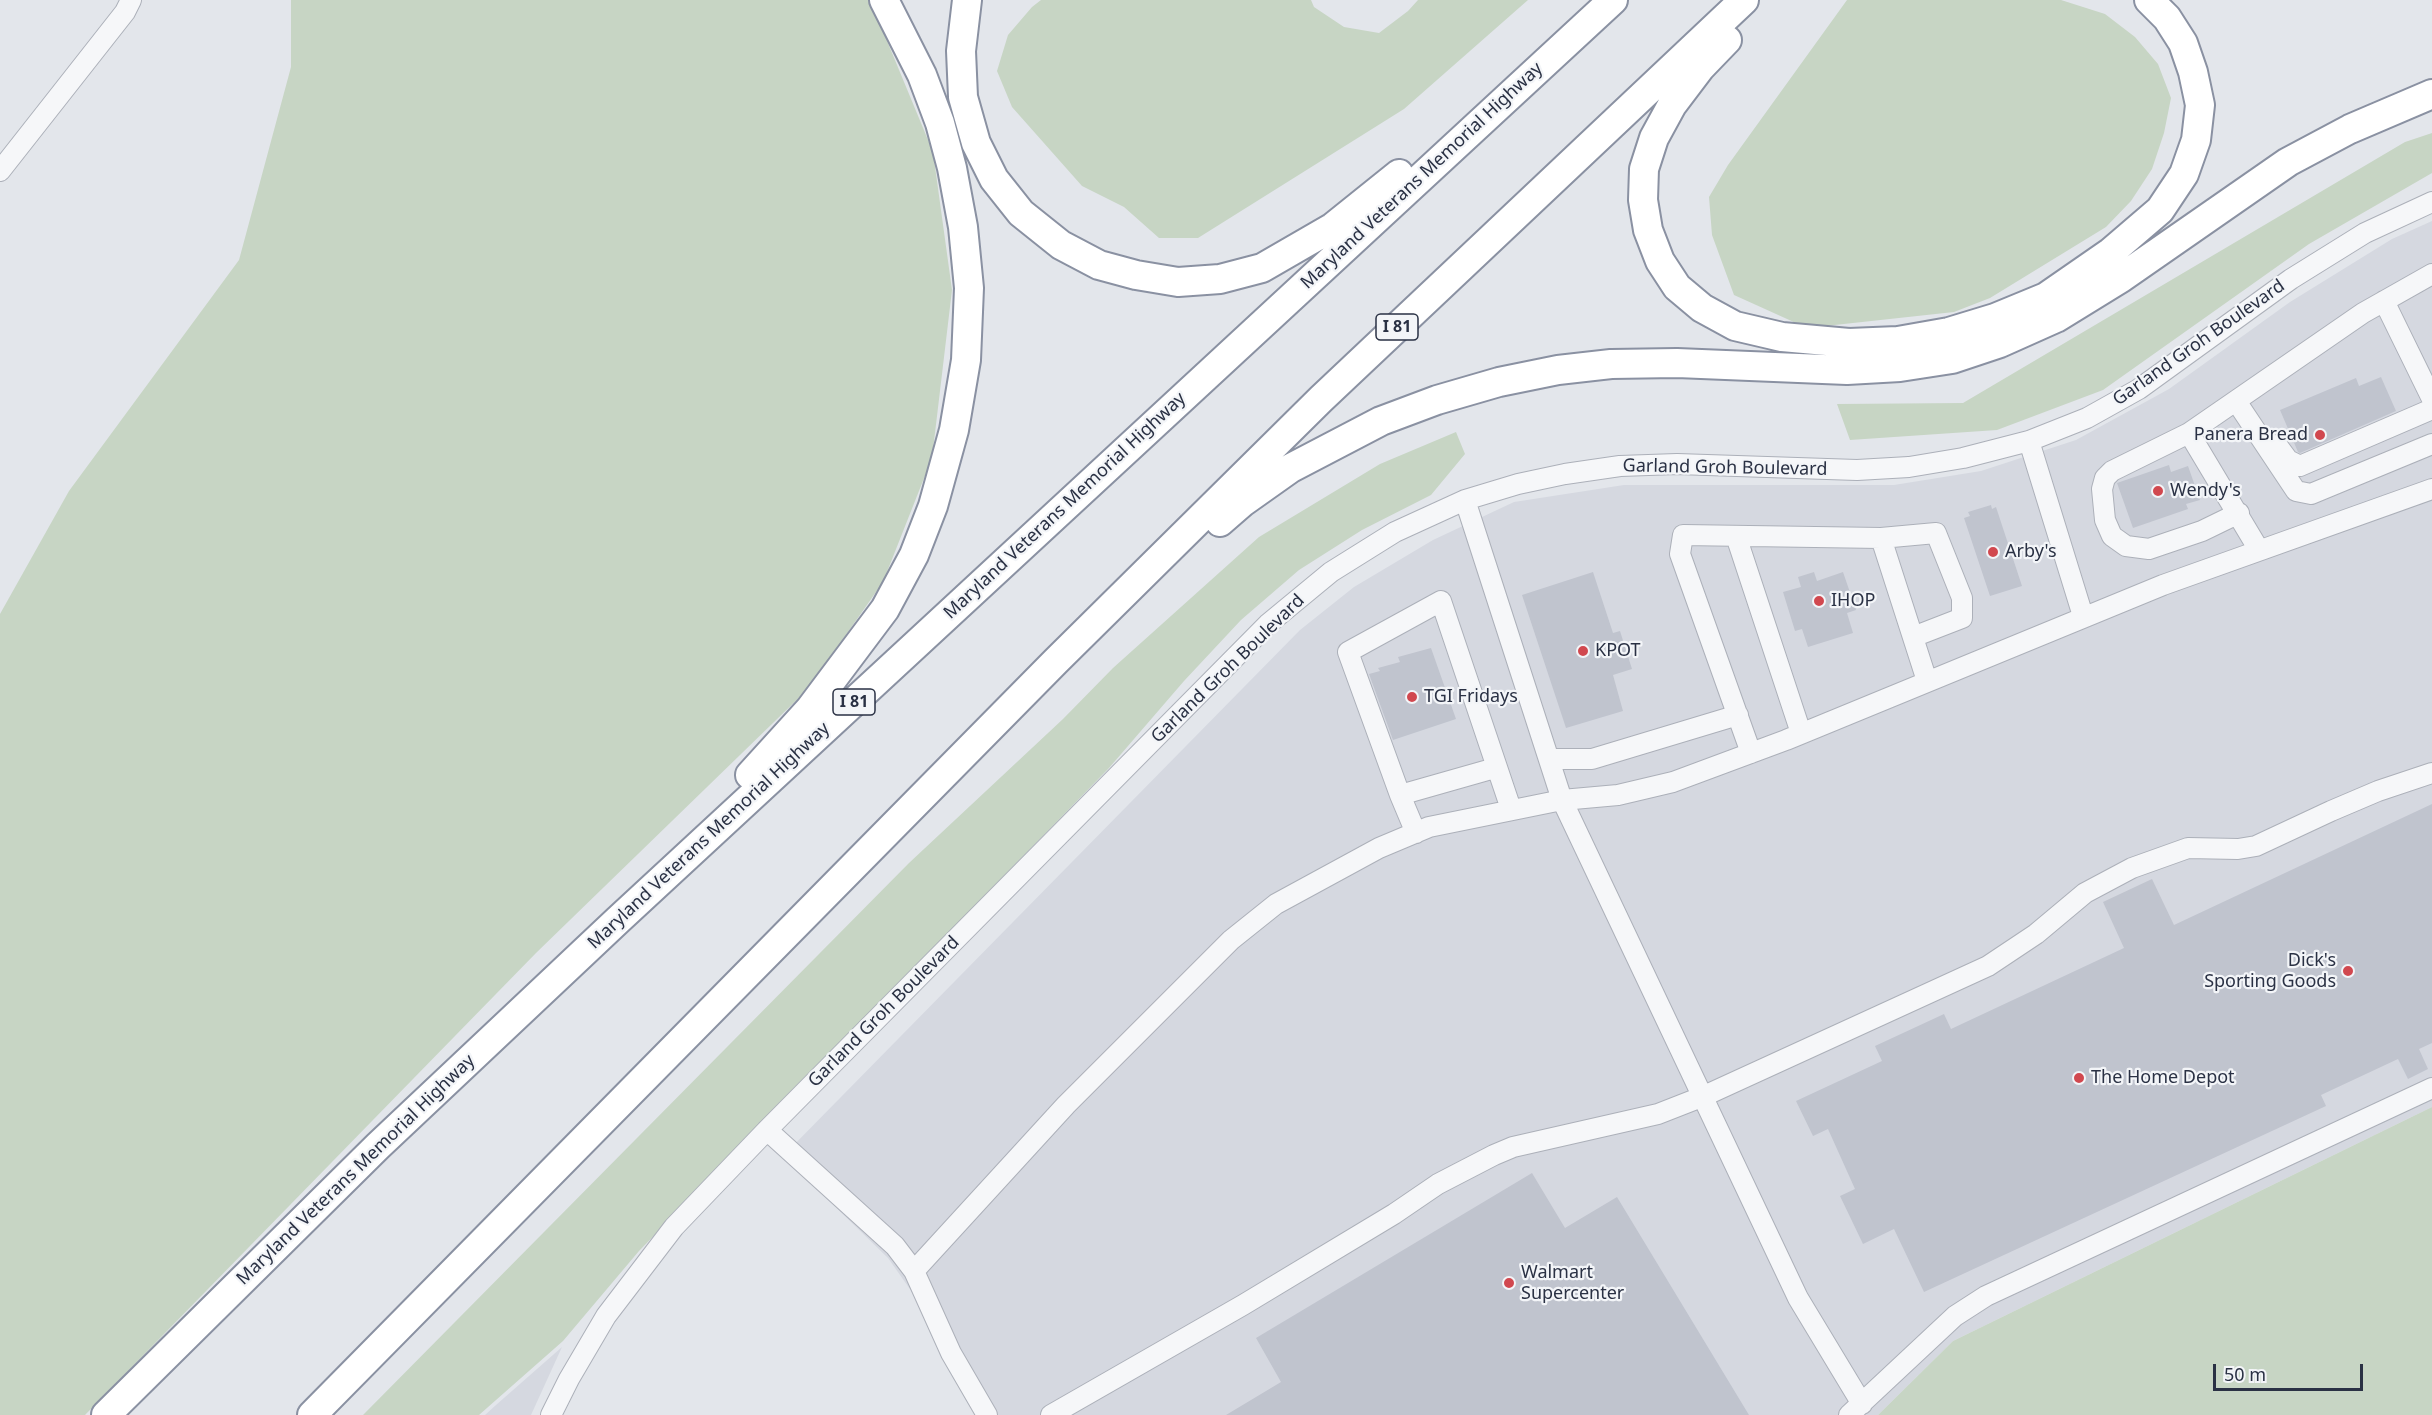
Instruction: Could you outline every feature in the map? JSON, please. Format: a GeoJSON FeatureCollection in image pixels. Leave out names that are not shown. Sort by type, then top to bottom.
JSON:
{"type":"FeatureCollection","features":[{"type":"Feature","properties":{"kind":"highway"},"geometry":{"type":"LineString","coordinates":[[618,920],[810,709],[849,659],[885,609],[914,555],[933,506],[954,430],[964,372],[969,288],[963,227],[952,168],[940,123],[922,75],[884,0]]}},
{"type":"Feature","properties":{"kind":"highway"},"geometry":{"type":"LineString","coordinates":[[967,0],[961,51],[963,97],[976,143],[994,179],[1021,213],[1061,245],[1099,265],[1136,275],[1178,282],[1220,279],[1262,268],[1333,227],[1586,25]]}},
{"type":"Feature","properties":{"kind":"highway","name":"Maryland Veterans Memorial Highway"},"geometry":{"type":"LineString","coordinates":[[106,1415],[378,1146],[618,920],[1613,0]]}},
{"type":"Feature","properties":{"kind":"highway","name":"I 81"},"geometry":{"type":"LineString","coordinates":[[312,1415],[1056,661],[1321,399],[1744,0]]}},
{"type":"Feature","properties":{"kind":"highway"},"geometry":{"type":"LineString","coordinates":[[1764,0],[1700,68],[1672,105],[1654,138],[1644,169],[1643,200],[1648,230],[1660,261],[1677,286],[1702,308],[1736,326],[1782,338],[1849,343],[1898,341],[1948,332],[1995,318],[2046,297],[2111,252],[2160,210],[2184,174],[2196,140],[2200,105],[2193,72],[2183,44],[2166,18],[2149,0]]}},
{"type":"Feature","properties":{"kind":"highway"},"geometry":{"type":"LineString","coordinates":[[1056,661],[1243,502],[1291,468],[1381,421],[1437,400],[1499,382],[1558,370],[1611,364],[1677,363],[1847,370],[1900,367],[1952,359],[2000,343],[2056,318],[2121,278],[2288,162],[2350,129],[2432,94]]}},
{"type":"Feature","properties":{"kind":"street"},"geometry":{"type":"LineString","coordinates":[[0,171],[125,12],[131,0]]}},
{"type":"Feature","properties":{"kind":"street","name":"Garland Groh Boulevard"},"geometry":{"type":"LineString","coordinates":[[551,1415],[606,1316],[674,1227],[1268,624],[1331,572],[1395,532],[1465,500],[1518,484],[1620,466],[1677,464],[1857,470],[1909,467],[1964,458],[2029,441],[2087,418],[2139,389],[2291,279],[2365,233],[2432,202]]}},
{"type":"Feature","properties":{"kind":"street"},"geometry":{"type":"LineString","coordinates":[[2239,513],[2202,531],[2149,549],[2126,546],[2112,536],[2104,520],[2102,489],[2105,478],[2112,471],[2189,433],[2363,313],[2432,274]]}},
{"type":"Feature","properties":{"kind":"street"},"geometry":{"type":"LineString","coordinates":[[2384,301],[2432,399]]}},
{"type":"Feature","properties":{"kind":"street"},"geometry":{"type":"LineString","coordinates":[[2236,401],[2296,491],[2311,494],[2432,444]]}},
{"type":"Feature","properties":{"kind":"street"},"geometry":{"type":"LineString","coordinates":[[2249,421],[2262,425],[2288,460],[2300,466],[2432,409]]}},
{"type":"Feature","properties":{"kind":"street"},"geometry":{"type":"LineString","coordinates":[[2189,433],[2239,513],[2259,550]]}},
{"type":"Feature","properties":{"kind":"street"},"geometry":{"type":"LineString","coordinates":[[2029,441],[2083,616]]}},
{"type":"Feature","properties":{"kind":"street"},"geometry":{"type":"LineString","coordinates":[[914,1271],[1066,1105],[1230,940],[1276,904],[1379,848],[1429,827],[1562,800],[1618,795],[1673,782],[1802,733],[2083,616],[2259,550],[2432,489]]}},
{"type":"Feature","properties":{"kind":"street"},"geometry":{"type":"LineString","coordinates":[[1465,500],[1562,800],[1798,1298],[1855,1410],[1955,1316],[1986,1296],[2432,1088]]}},
{"type":"Feature","properties":{"kind":"street"},"geometry":{"type":"LineString","coordinates":[[1751,753],[1680,554],[1683,535],[1881,537],[1936,533],[1962,598],[1962,618],[1913,637]]}},
{"type":"Feature","properties":{"kind":"street"},"geometry":{"type":"LineString","coordinates":[[1736,536],[1802,733]]}},
{"type":"Feature","properties":{"kind":"street"},"geometry":{"type":"LineString","coordinates":[[1881,537],[1927,681]]}},
{"type":"Feature","properties":{"kind":"street"},"geometry":{"type":"LineString","coordinates":[[1416,832],[1400,795],[1348,652],[1440,601],[1511,810]]}},
{"type":"Feature","properties":{"kind":"street"},"geometry":{"type":"LineString","coordinates":[[1549,759],[1592,759],[1738,715]]}},
{"type":"Feature","properties":{"kind":"street"},"geometry":{"type":"LineString","coordinates":[[1400,795],[1496,768]]}},
{"type":"Feature","properties":{"kind":"street"},"geometry":{"type":"LineString","coordinates":[[1051,1415],[1243,1305],[1394,1214],[1438,1184],[1494,1155],[1513,1147],[1658,1114],[1704,1096],[1988,966],[2036,934],[2085,893],[2132,868],[2188,848],[2238,849],[2256,846],[2378,791],[2432,773]]}},
{"type":"Feature","properties":{"kind":"street"},"geometry":{"type":"LineString","coordinates":[[768,1130],[895,1246],[914,1271],[951,1353],[987,1415]]}},
{"type":"Feature","properties":{"kind":"shaded area"},"geometry":{"type":"Polygon","coordinates":[[[2432,221],[2432,1107],[1953,1341],[1878,1415],[978,1415],[912,1292],[888,1258],[783,1156],[1300,630],[1354,587],[1433,540],[1514,502],[1624,485],[1894,485],[1981,471],[2076,440],[2169,389],[2290,302],[2392,239],[2432,221]]]}},
{"type":"Feature","properties":{"kind":"shaded area"},"geometry":{"type":"Polygon","coordinates":[[[562,1347],[531,1415],[485,1415],[496,1405],[562,1347]]]}},
{"type":"Feature","properties":{"kind":"green space"},"geometry":{"type":"Polygon","coordinates":[[[291,0],[868,0],[873,7],[933,152],[952,290],[932,458],[883,582],[808,689],[536,953],[85,1415],[0,1415],[0,614],[69,491],[239,260],[291,67],[291,0]]]}},
{"type":"Feature","properties":{"kind":"green space"},"geometry":{"type":"Polygon","coordinates":[[[1041,0],[1311,0],[1314,7],[1344,27],[1379,33],[1408,11],[1418,0],[1528,0],[1404,109],[1198,238],[1159,238],[1124,207],[1082,186],[1012,107],[997,71],[1008,35],[1041,0]]]}},
{"type":"Feature","properties":{"kind":"green space"},"geometry":{"type":"Polygon","coordinates":[[[1847,0],[2061,0],[2105,14],[2135,37],[2158,64],[2171,98],[2164,133],[2152,169],[2131,201],[2106,227],[1990,298],[1954,312],[1807,328],[1734,295],[1712,235],[1709,197],[1728,165],[1847,0]]]}},
{"type":"Feature","properties":{"kind":"green space"},"geometry":{"type":"Polygon","coordinates":[[[2432,133],[2432,173],[2309,244],[2103,390],[1997,430],[1850,440],[1837,404],[1963,403],[2405,142],[2432,133]]]}},
{"type":"Feature","properties":{"kind":"green space"},"geometry":{"type":"Polygon","coordinates":[[[1456,432],[1465,454],[1431,495],[1362,530],[1299,570],[1241,620],[1184,681],[1109,768],[639,1251],[563,1341],[479,1415],[363,1415],[909,863],[1063,719],[1113,668],[1259,537],[1380,464],[1456,432]]]}},
{"type":"Feature","properties":{"kind":"green space"},"geometry":{"type":"Polygon","coordinates":[[[2432,1107],[2432,1415],[1878,1415],[1953,1341],[2432,1107]]]}},
{"type":"Feature","properties":{"kind":"building","name":"Panera Bread"},"geometry":{"type":"Polygon","coordinates":[[[2381,377],[2396,411],[2298,452],[2280,410],[2356,378],[2359,386],[2381,377]]]}},
{"type":"Feature","properties":{"kind":"building","name":"Wendy's"},"geometry":{"type":"Polygon","coordinates":[[[2169,465],[2171,472],[2188,466],[2200,500],[2186,504],[2188,509],[2133,528],[2117,483],[2169,465]]]}},
{"type":"Feature","properties":{"kind":"building","name":"Arby's"},"geometry":{"type":"Polygon","coordinates":[[[1991,505],[1992,509],[1996,507],[2022,586],[1990,596],[1964,518],[1970,516],[1968,512],[1991,505]]]}},
{"type":"Feature","properties":{"kind":"building","name":"KPOT"},"geometry":{"type":"Polygon","coordinates":[[[1593,572],[1613,633],[1620,631],[1632,669],[1613,675],[1623,711],[1566,728],[1522,595],[1593,572]]]}},
{"type":"Feature","properties":{"kind":"building","name":"IHOP"},"geometry":{"type":"Polygon","coordinates":[[[1814,572],[1817,581],[1843,572],[1856,610],[1847,613],[1853,633],[1808,647],[1802,629],[1795,631],[1783,592],[1801,587],[1798,577],[1814,572]]]}},
{"type":"Feature","properties":{"kind":"building","name":"TGI Fridays"},"geometry":{"type":"Polygon","coordinates":[[[1431,648],[1456,719],[1393,740],[1369,674],[1380,671],[1378,668],[1400,662],[1398,657],[1431,648]]]}},
{"type":"Feature","properties":{"kind":"building","name":"The Home Depot"},"geometry":{"type":"Polygon","coordinates":[[[2432,804],[2432,1043],[2419,1049],[2428,1069],[2408,1079],[2398,1059],[2321,1095],[2326,1106],[1924,1292],[1894,1229],[1863,1244],[1840,1196],[1855,1189],[1828,1129],[1813,1136],[1796,1101],[1882,1061],[1875,1046],[1944,1014],[1951,1029],[2124,948],[2103,902],[2152,879],[2174,925],[2432,804]]]}},
{"type":"Feature","properties":{"kind":"building","name":"Walmart Supercenter"},"geometry":{"type":"Polygon","coordinates":[[[1532,1173],[1565,1228],[1617,1197],[1749,1415],[1226,1415],[1281,1382],[1256,1338],[1532,1173]]]}},
{"type":"Feature","properties":{"kind":"place","name":"Panera Bread"},"geometry":{"type":"Point","coordinates":[2320,435]}},
{"type":"Feature","properties":{"kind":"place","name":"Wendy's"},"geometry":{"type":"Point","coordinates":[2158,491]}},
{"type":"Feature","properties":{"kind":"place","name":"Arby's"},"geometry":{"type":"Point","coordinates":[1993,552]}},
{"type":"Feature","properties":{"kind":"place","name":"IHOP"},"geometry":{"type":"Point","coordinates":[1819,601]}},
{"type":"Feature","properties":{"kind":"place","name":"KPOT"},"geometry":{"type":"Point","coordinates":[1583,651]}},
{"type":"Feature","properties":{"kind":"place","name":"TGI Fridays"},"geometry":{"type":"Point","coordinates":[1412,697]}},
{"type":"Feature","properties":{"kind":"place","name":"Dick's Sporting Goods"},"geometry":{"type":"Point","coordinates":[2348,971]}},
{"type":"Feature","properties":{"kind":"place","name":"The Home Depot"},"geometry":{"type":"Point","coordinates":[2079,1078]}},
{"type":"Feature","properties":{"kind":"place","name":"Walmart Supercenter"},"geometry":{"type":"Point","coordinates":[1509,1283]}}]}
